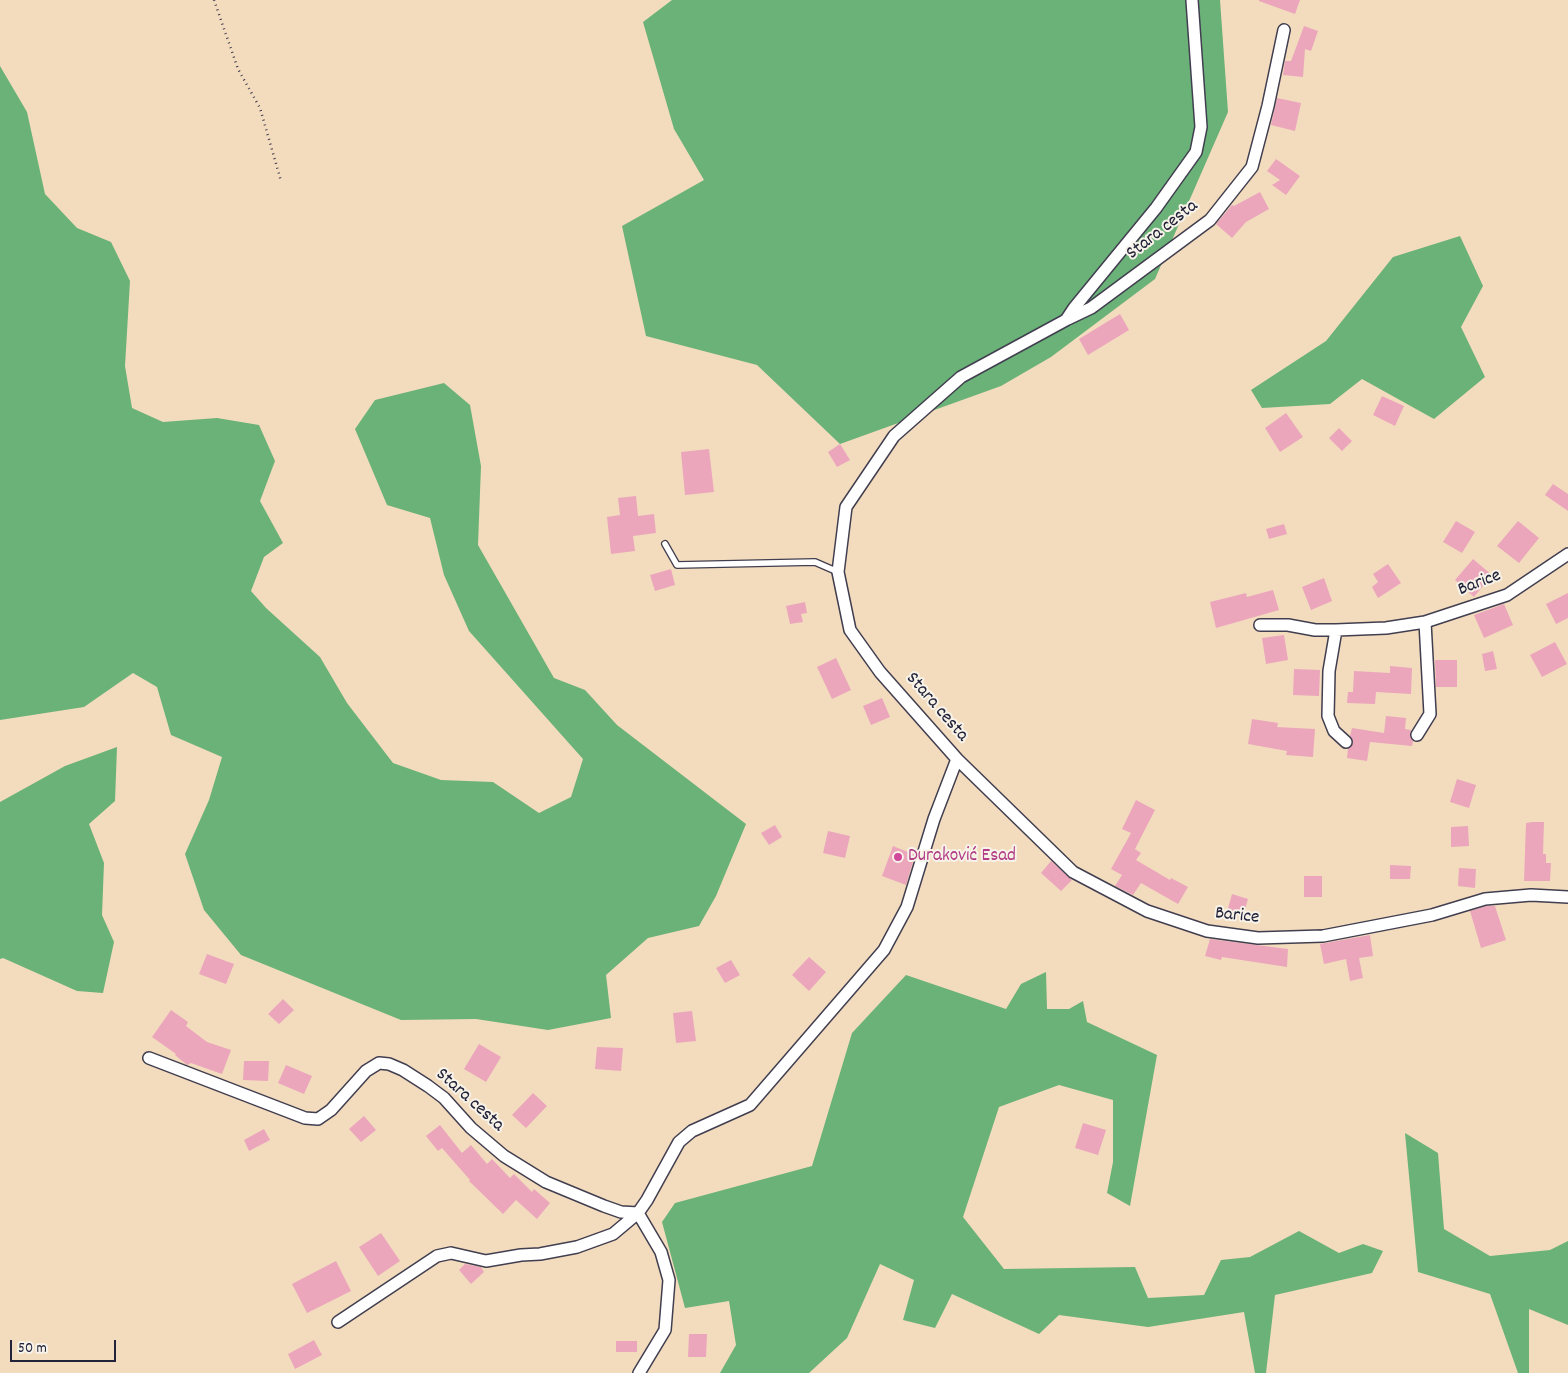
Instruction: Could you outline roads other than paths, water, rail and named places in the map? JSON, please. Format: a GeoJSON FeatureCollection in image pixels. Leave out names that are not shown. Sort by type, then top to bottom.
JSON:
{"type":"FeatureCollection","features":[{"type":"Feature","properties":{"kind":"street","name":"Stara cesta"},"geometry":{"type":"LineString","coordinates":[[1066,320],[1156,208],[1196,152],[1201,127],[1192,0]]}},
{"type":"Feature","properties":{"kind":"street","name":"Stara cesta"},"geometry":{"type":"LineString","coordinates":[[338,1322],[437,1256],[451,1253],[486,1261],[559,1252],[613,1234],[638,1213],[679,1142],[692,1131],[750,1105],[884,950],[907,907],[934,820],[957,759],[880,672],[850,630],[838,572],[846,506],[894,436],[961,377],[1091,308],[1210,220],[1252,166],[1268,106],[1284,30]]}},
{"type":"Feature","properties":{"kind":"street","name":"Barice"},"geometry":{"type":"LineString","coordinates":[[1260,625],[1288,625],[1315,630],[1336,630],[1386,628],[1425,622],[1506,595],[1568,554]]}},
{"type":"Feature","properties":{"kind":"street"},"geometry":{"type":"LineString","coordinates":[[1417,735],[1430,714],[1425,622]]}},
{"type":"Feature","properties":{"kind":"street"},"geometry":{"type":"LineString","coordinates":[[1336,630],[1328,671],[1328,716],[1334,731],[1346,742]]}},
{"type":"Feature","properties":{"kind":"street","name":"Barice"},"geometry":{"type":"LineString","coordinates":[[957,759],[1073,872],[1147,911],[1207,932],[1258,938],[1323,936],[1432,915],[1485,899],[1531,895],[1568,897]]}},
{"type":"Feature","properties":{"kind":"street","name":"Stara cesta"},"geometry":{"type":"LineString","coordinates":[[149,1058],[305,1118],[318,1119],[331,1110],[366,1071],[379,1063],[389,1064],[403,1070],[444,1098],[471,1128],[504,1156],[546,1182],[621,1212],[638,1213]]}},
{"type":"Feature","properties":{"kind":"street"},"geometry":{"type":"LineString","coordinates":[[638,1213],[661,1252],[670,1280],[665,1330],[640,1373]]}},
{"type":"Feature","properties":{"kind":"lane"},"geometry":{"type":"LineString","coordinates":[[665,544],[677,566],[815,562],[838,572]]}},
{"type":"Feature","properties":{"kind":"place","name":"Duraković Esad"},"geometry":{"type":"Point","coordinates":[898,857]}}]}
